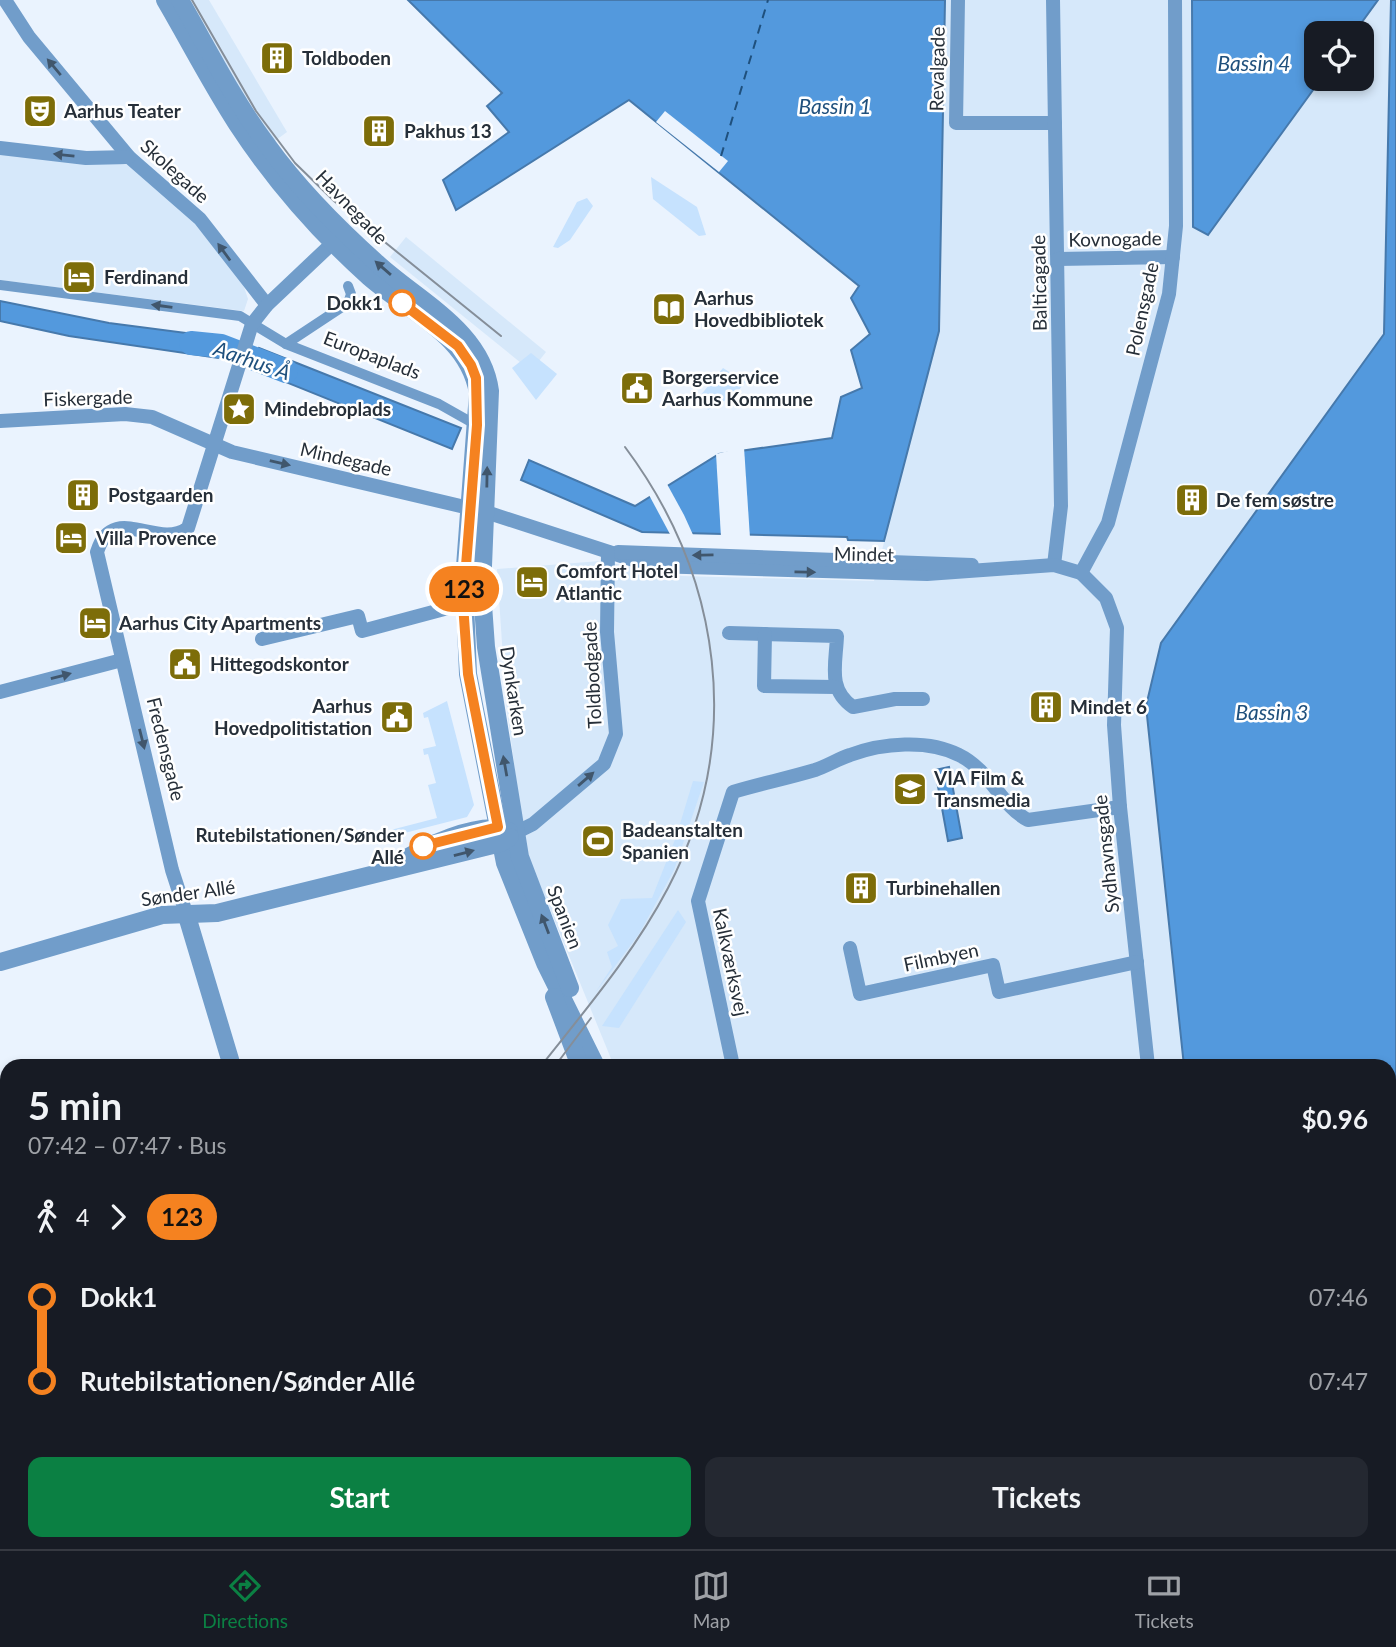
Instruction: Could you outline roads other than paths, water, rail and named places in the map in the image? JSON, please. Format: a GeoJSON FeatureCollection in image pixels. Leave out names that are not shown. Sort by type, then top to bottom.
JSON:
{"type":"FeatureCollection","features":[{"type":"Feature","properties":{"kind":"street","name":"Skolegade"},"geometry":{"type":"LineString","coordinates":[[5,0],[29,37],[129,157],[200,219],[267,305]]}},
{"type":"Feature","properties":{"kind":"street","name":"Havnegade"},"geometry":{"type":"LineString","coordinates":[[165,0],[243,134],[276,177],[339,237]]}},
{"type":"Feature","properties":{"kind":"street","name":"Havnegade"},"geometry":{"type":"LineString","coordinates":[[180,0],[268,146],[369,276],[463,352],[476,378],[487,430]]}},
{"type":"Feature","properties":{"kind":"street","name":"Revalgade"},"geometry":{"type":"LineString","coordinates":[[958,0],[956,123],[1055,123]]}},
{"type":"Feature","properties":{"kind":"street","name":"Balticagade"},"geometry":{"type":"LineString","coordinates":[[1053,0],[1061,506],[1054,565]]}},
{"type":"Feature","properties":{"kind":"street","name":"Polensgade"},"geometry":{"type":"LineString","coordinates":[[1081,573],[1108,523],[1170,294],[1176,226],[1175,0]]}},
{"type":"Feature","properties":{"kind":"street"},"geometry":{"type":"LineString","coordinates":[[0,148],[86,158],[129,157]]}},
{"type":"Feature","properties":{"kind":"street"},"geometry":{"type":"LineString","coordinates":[[214,446],[245,338],[252,324],[267,305],[339,237]]}},
{"type":"Feature","properties":{"kind":"street","name":"Kovnogade"},"geometry":{"type":"LineString","coordinates":[[1058,260],[1173,257]]}},
{"type":"Feature","properties":{"kind":"street","name":"Europaplads"},"geometry":{"type":"LineString","coordinates":[[0,285],[240,316],[286,344],[439,404],[487,430]]}},
{"type":"Feature","properties":{"kind":"street"},"geometry":{"type":"LineString","coordinates":[[286,344],[348,303],[351,294],[348,286]]}},
{"type":"Feature","properties":{"kind":"street","name":"Fiskergade"},"geometry":{"type":"LineString","coordinates":[[0,421],[139,415],[152,417],[214,446]]}},
{"type":"Feature","properties":{"kind":"street"},"geometry":{"type":"LineString","coordinates":[[487,430],[463,604],[468,674],[505,834]]}},
{"type":"Feature","properties":{"kind":"street","name":"Mindegade"},"geometry":{"type":"LineString","coordinates":[[214,446],[478,510]]}},
{"type":"Feature","properties":{"kind":"street","name":"Fredensgade"},"geometry":{"type":"LineString","coordinates":[[214,446],[188,528],[167,536],[130,527],[115,530],[101,540],[97,563],[225,1059]]}},
{"type":"Feature","properties":{"kind":"street"},"geometry":{"type":"LineString","coordinates":[[478,510],[608,552]]}},
{"type":"Feature","properties":{"kind":"street","name":"Dynkarken"},"geometry":{"type":"LineString","coordinates":[[478,510],[483,625],[505,834]]}},
{"type":"Feature","properties":{"kind":"street","name":"Mindet"},"geometry":{"type":"LineString","coordinates":[[608,552],[660,567],[737,563],[952,562],[991,567],[1054,565],[1081,573],[1106,598],[1114,615],[1118,638]]}},
{"type":"Feature","properties":{"kind":"street","name":"Toldbodgade"},"geometry":{"type":"LineString","coordinates":[[505,834],[533,824],[604,764],[616,734],[607,632],[608,552]]}},
{"type":"Feature","properties":{"kind":"street"},"geometry":{"type":"LineString","coordinates":[[262,639],[358,616],[362,631],[463,604]]}},
{"type":"Feature","properties":{"kind":"street"},"geometry":{"type":"LineString","coordinates":[[729,633],[837,636],[835,687],[840,697],[853,707],[895,699],[923,699]]}},
{"type":"Feature","properties":{"kind":"street"},"geometry":{"type":"LineString","coordinates":[[765,634],[764,686],[835,687]]}},
{"type":"Feature","properties":{"kind":"street","name":"Sydhavnsgade"},"geometry":{"type":"LineString","coordinates":[[1118,638],[1114,725],[1120,807],[1147,1059]]}},
{"type":"Feature","properties":{"kind":"street"},"geometry":{"type":"LineString","coordinates":[[0,692],[122,660]]}},
{"type":"Feature","properties":{"kind":"street","name":"Kalkværksvej"},"geometry":{"type":"LineString","coordinates":[[732,1059],[698,901],[733,792],[818,769],[852,754],[889,746],[933,747],[959,754],[981,769],[1018,815],[1028,820],[1120,807]]}},
{"type":"Feature","properties":{"kind":"street","name":"Sønder Allé"},"geometry":{"type":"LineString","coordinates":[[0,962],[152,917],[217,913],[384,872],[505,834]]}},
{"type":"Feature","properties":{"kind":"street","name":"Spanien"},"geometry":{"type":"LineString","coordinates":[[505,834],[505,863],[545,963],[574,1016],[593,1059]]}},
{"type":"Feature","properties":{"kind":"street","name":"Spanien"},"geometry":{"type":"LineString","coordinates":[[505,834],[520,857],[570,988],[574,1016]]}},
{"type":"Feature","properties":{"kind":"street","name":"Filmbyen"},"geometry":{"type":"LineString","coordinates":[[850,948],[860,994],[993,965],[999,992],[1138,962]]}},
{"type":"Feature","properties":{"kind":"street","name":"Spanien"},"geometry":{"type":"LineString","coordinates":[[545,963],[555,1002],[577,1059]]}},
{"type":"Feature","properties":{"kind":"water","name":"Bassin 1"},"geometry":{"type":"Polygon","coordinates":[[[408,0],[945,0],[939,331],[884,541],[848,540],[847,537],[642,532],[521,480],[529,460],[635,506],[719,454],[832,438],[841,397],[862,388],[851,350],[870,334],[851,298],[859,286],[629,100],[456,210],[443,180],[509,132],[487,106],[502,93],[408,0]]]}},
{"type":"Feature","properties":{"kind":"water","name":"Bassin 4"},"geometry":{"type":"Polygon","coordinates":[[[1192,0],[1378,0],[1363,21],[1304,21],[1304,91],[1312,91],[1208,235],[1193,227],[1192,0]]]}},
{"type":"Feature","properties":{"kind":"water","name":"Bassin 3"},"geometry":{"type":"Polygon","coordinates":[[[1391,0],[1396,0],[1396,1059],[1183,1059],[1146,706],[1161,643],[1384,334],[1391,0]]]}},
{"type":"Feature","properties":{"kind":"water"},"geometry":{"type":"Polygon","coordinates":[[[0,301],[109,323],[225,338],[218,358],[69,336],[0,321],[0,301]]]}},
{"type":"Feature","properties":{"kind":"water"},"geometry":{"type":"Polygon","coordinates":[[[259,348],[461,428],[452,449],[251,368],[259,348]]]}},
{"type":"Feature","properties":{"kind":"water"},"geometry":{"type":"Polygon","coordinates":[[[949,767],[962,838],[948,841],[935,770],[949,767]]]}},
{"type":"Feature","properties":{"kind":"waterway","name":"Aarhus Å"},"geometry":{"type":"LineString","coordinates":[[191,343],[221,346],[286,371]]}},
{"type":"Feature","properties":{"kind":"tram line"},"geometry":{"type":"LineString","coordinates":[[192,0],[256,111],[295,163],[334,201],[501,336]]}},
{"type":"Feature","properties":{"kind":"tram line"},"geometry":{"type":"LineString","coordinates":[[547,1059],[609,980],[655,912],[692,832],[707,775],[714,718],[712,661],[702,605],[683,550],[658,497],[625,447]]}},
{"type":"Feature","properties":{"kind":"tram line"},"geometry":{"type":"LineString","coordinates":[[560,1059],[591,1018]]}},
{"type":"Feature","properties":{"kind":"place","name":"Toldboden"},"geometry":{"type":"Point","coordinates":[277,58]}},
{"type":"Feature","properties":{"kind":"place","name":"Aarhus Teater"},"geometry":{"type":"Point","coordinates":[40,111]}},
{"type":"Feature","properties":{"kind":"place","name":"Pakhus 13"},"geometry":{"type":"Point","coordinates":[379,131]}},
{"type":"Feature","properties":{"kind":"place","name":"Ferdinand"},"geometry":{"type":"Point","coordinates":[79,277]}},
{"type":"Feature","properties":{"kind":"place","name":"Dokk1"},"geometry":{"type":"Point","coordinates":[402,303]}},
{"type":"Feature","properties":{"kind":"place","name":"Aarhus Hovedbibliotek"},"geometry":{"type":"Point","coordinates":[669,309]}},
{"type":"Feature","properties":{"kind":"place","name":"Borgerservice Aarhus Kommune"},"geometry":{"type":"Point","coordinates":[637,388]}},
{"type":"Feature","properties":{"kind":"place","name":"Mindebroplads"},"geometry":{"type":"Point","coordinates":[239,409]}},
{"type":"Feature","properties":{"kind":"place","name":"Postgaarden"},"geometry":{"type":"Point","coordinates":[83,495]}},
{"type":"Feature","properties":{"kind":"place","name":"De fem søstre"},"geometry":{"type":"Point","coordinates":[1192,500]}},
{"type":"Feature","properties":{"kind":"place","name":"Villa Provence"},"geometry":{"type":"Point","coordinates":[71,538]}},
{"type":"Feature","properties":{"kind":"place","name":"Comfort Hotel Atlantic"},"geometry":{"type":"Point","coordinates":[532,582]}},
{"type":"Feature","properties":{"kind":"place","name":"Aarhus City Apartments"},"geometry":{"type":"Point","coordinates":[95,623]}},
{"type":"Feature","properties":{"kind":"place","name":"Hittegodskontor"},"geometry":{"type":"Point","coordinates":[185,664]}},
{"type":"Feature","properties":{"kind":"place","name":"Mindet 6"},"geometry":{"type":"Point","coordinates":[1046,707]}},
{"type":"Feature","properties":{"kind":"place","name":"Aarhus Hovedpolitistation"},"geometry":{"type":"Point","coordinates":[397,717]}},
{"type":"Feature","properties":{"kind":"place","name":"VIA Film & Transmedia"},"geometry":{"type":"Point","coordinates":[910,789]}},
{"type":"Feature","properties":{"kind":"place","name":"Badeanstalten Spanien"},"geometry":{"type":"Point","coordinates":[598,841]}},
{"type":"Feature","properties":{"kind":"place","name":"Rutebilstationen/Sønder Allé"},"geometry":{"type":"Point","coordinates":[423,846]}},
{"type":"Feature","properties":{"kind":"place","name":"Turbinehallen"},"geometry":{"type":"Point","coordinates":[861,888]}}]}
